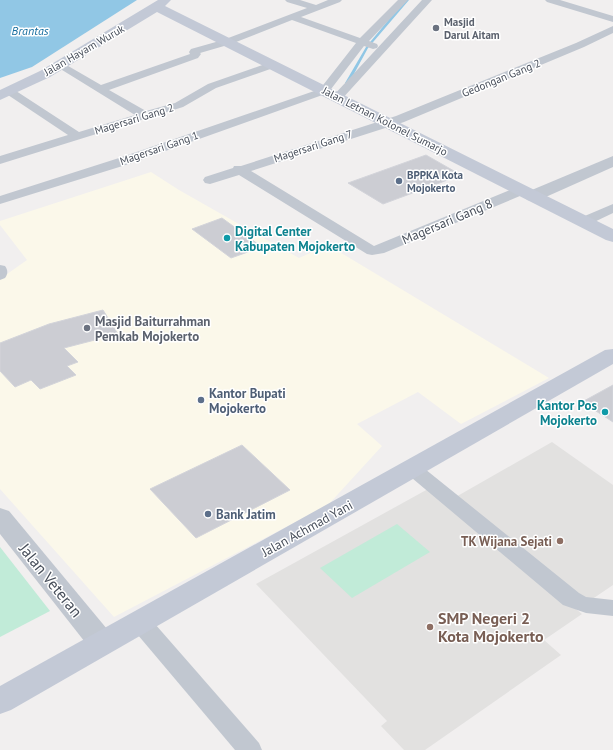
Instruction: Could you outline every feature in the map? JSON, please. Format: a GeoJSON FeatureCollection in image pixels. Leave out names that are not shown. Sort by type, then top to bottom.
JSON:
{"type":"FeatureCollection","features":[{"type":"Feature","properties":{"kind":"main road","name":"Jalan Letnan Kolonel Sumarjo"},"geometry":{"type":"LineString","coordinates":[[161,4],[268,66],[387,122],[613,236]]}},
{"type":"Feature","properties":{"kind":"main road","name":"Jalan Hayam Wuruk"},"geometry":{"type":"LineString","coordinates":[[4,94],[59,66],[161,4]]}},
{"type":"Feature","properties":{"kind":"main road","name":"Jalan Achmad Yani"},"geometry":{"type":"LineString","coordinates":[[0,701],[613,356]]}},
{"type":"Feature","properties":{"kind":"street"},"geometry":{"type":"LineString","coordinates":[[290,0],[316,8]]}},
{"type":"Feature","properties":{"kind":"street"},"geometry":{"type":"LineString","coordinates":[[100,89],[194,56],[196,54],[194,52],[195,51],[227,42],[337,0]]}},
{"type":"Feature","properties":{"kind":"street"},"geometry":{"type":"LineString","coordinates":[[326,94],[364,43],[395,13],[403,0]]}},
{"type":"Feature","properties":{"kind":"street"},"geometry":{"type":"LineString","coordinates":[[326,94],[379,47],[427,0]]}},
{"type":"Feature","properties":{"kind":"street"},"geometry":{"type":"LineString","coordinates":[[550,0],[613,18]]}},
{"type":"Feature","properties":{"kind":"street"},"geometry":{"type":"LineString","coordinates":[[395,13],[413,15]]}},
{"type":"Feature","properties":{"kind":"street"},"geometry":{"type":"LineString","coordinates":[[292,17],[379,47]]}},
{"type":"Feature","properties":{"kind":"street","name":"Gedongan Gang 2"},"geometry":{"type":"LineString","coordinates":[[387,122],[400,119],[573,48],[613,29]]}},
{"type":"Feature","properties":{"kind":"street"},"geometry":{"type":"LineString","coordinates":[[59,66],[146,116]]}},
{"type":"Feature","properties":{"kind":"street","name":"Magersari Gang 2"},"geometry":{"type":"LineString","coordinates":[[0,160],[184,103],[212,86],[268,66]]}},
{"type":"Feature","properties":{"kind":"street"},"geometry":{"type":"LineString","coordinates":[[4,94],[77,136]]}},
{"type":"Feature","properties":{"kind":"street","name":"Magersari Gang 1"},"geometry":{"type":"LineString","coordinates":[[0,200],[124,161],[326,94]]}},
{"type":"Feature","properties":{"kind":"street","name":"Magersari Gang 7"},"geometry":{"type":"LineString","coordinates":[[210,180],[239,169],[387,122]]}},
{"type":"Feature","properties":{"kind":"street"},"geometry":{"type":"LineString","coordinates":[[528,193],[613,161]]}},
{"type":"Feature","properties":{"kind":"street","name":"Magersari Gang 8"},"geometry":{"type":"LineString","coordinates":[[239,169],[372,251],[379,250],[528,193]]}},
{"type":"Feature","properties":{"kind":"street"},"geometry":{"type":"LineString","coordinates":[[585,222],[613,208]]}},
{"type":"Feature","properties":{"kind":"street"},"geometry":{"type":"LineString","coordinates":[[413,469],[571,599],[580,605],[613,608]]}},
{"type":"Feature","properties":{"kind":"street","name":"Jalan Veteran"},"geometry":{"type":"LineString","coordinates":[[0,517],[102,644]]}},
{"type":"Feature","properties":{"kind":"street"},"geometry":{"type":"LineString","coordinates":[[140,622],[250,750]]}},
{"type":"Feature","properties":{"kind":"shaded area","name":"Kantor Bupati Mojokerto"},"geometry":{"type":"Polygon","coordinates":[[[151,172],[179,190],[299,258],[328,245],[549,378],[461,424],[418,392],[357,424],[382,446],[328,505],[114,617],[0,489],[0,279],[27,260],[0,225],[0,221],[151,172]]]}},
{"type":"Feature","properties":{"kind":"shaded area","name":"TK Wijana Sejati"},"geometry":{"type":"Polygon","coordinates":[[[552,442],[613,485],[613,585],[585,604],[454,498],[552,442]]]}},
{"type":"Feature","properties":{"kind":"shaded area","name":"SMP Negeri 2 Kota Mojokerto"},"geometry":{"type":"Polygon","coordinates":[[[428,489],[582,614],[544,640],[561,655],[425,750],[404,750],[381,726],[387,721],[256,584],[428,489]]]}},
{"type":"Feature","properties":{"kind":"green space"},"geometry":{"type":"Polygon","coordinates":[[[397,524],[430,552],[352,598],[320,568],[397,524]]]}},
{"type":"Feature","properties":{"kind":"green space"},"geometry":{"type":"Polygon","coordinates":[[[0,547],[50,611],[0,637],[0,547]]]}},
{"type":"Feature","properties":{"kind":"water","name":"Brantas"},"geometry":{"type":"Polygon","coordinates":[[[0,0],[137,0],[32,67],[0,78],[0,0]]]}},
{"type":"Feature","properties":{"kind":"building","name":"BPPKA Kota Mojokerto"},"geometry":{"type":"Polygon","coordinates":[[[426,155],[461,175],[383,204],[348,183],[426,155]]]}},
{"type":"Feature","properties":{"kind":"building","name":"Digital Center Kabupaten Mojokerto"},"geometry":{"type":"Polygon","coordinates":[[[222,218],[262,247],[231,258],[192,229],[222,218]]]}},
{"type":"Feature","properties":{"kind":"building"},"geometry":{"type":"Polygon","coordinates":[[[103,310],[118,334],[64,348],[78,362],[67,366],[76,375],[40,389],[31,380],[15,387],[0,371],[0,343],[49,324],[103,310]]]}},
{"type":"Feature","properties":{"kind":"building","name":"Kantor Pos Mojokerto"},"geometry":{"type":"Polygon","coordinates":[[[613,385],[613,422],[582,402],[613,385]]]}},
{"type":"Feature","properties":{"kind":"building","name":"Bank Jatim"},"geometry":{"type":"Polygon","coordinates":[[[242,445],[290,490],[196,538],[150,489],[242,445]]]}},
{"type":"Feature","properties":{"kind":"waterway"},"geometry":{"type":"LineString","coordinates":[[347,83],[367,48],[407,0]]}},
{"type":"Feature","properties":{"kind":"place","name":"Masjid Darul Aitam"},"geometry":{"type":"Point","coordinates":[436,28]}},
{"type":"Feature","properties":{"kind":"place","name":"BPPKA Kota Mojokerto"},"geometry":{"type":"Point","coordinates":[399,181]}},
{"type":"Feature","properties":{"kind":"place","name":"Digital Center Kabupaten Mojokerto"},"geometry":{"type":"Point","coordinates":[227,238]}},
{"type":"Feature","properties":{"kind":"place","name":"Masjid Baiturrahman Pemkab Mojokerto"},"geometry":{"type":"Point","coordinates":[87,328]}},
{"type":"Feature","properties":{"kind":"place","name":"Kantor Bupati Mojokerto"},"geometry":{"type":"Point","coordinates":[201,400]}},
{"type":"Feature","properties":{"kind":"place","name":"Kantor Pos Mojokerto"},"geometry":{"type":"Point","coordinates":[605,412]}},
{"type":"Feature","properties":{"kind":"place","name":"Bank Jatim"},"geometry":{"type":"Point","coordinates":[208,514]}},
{"type":"Feature","properties":{"kind":"place","name":"TK Wijana Sejati"},"geometry":{"type":"Point","coordinates":[560,541]}},
{"type":"Feature","properties":{"kind":"place","name":"SMP Negeri 2 Kota Mojokerto"},"geometry":{"type":"Point","coordinates":[430,627]}}]}
